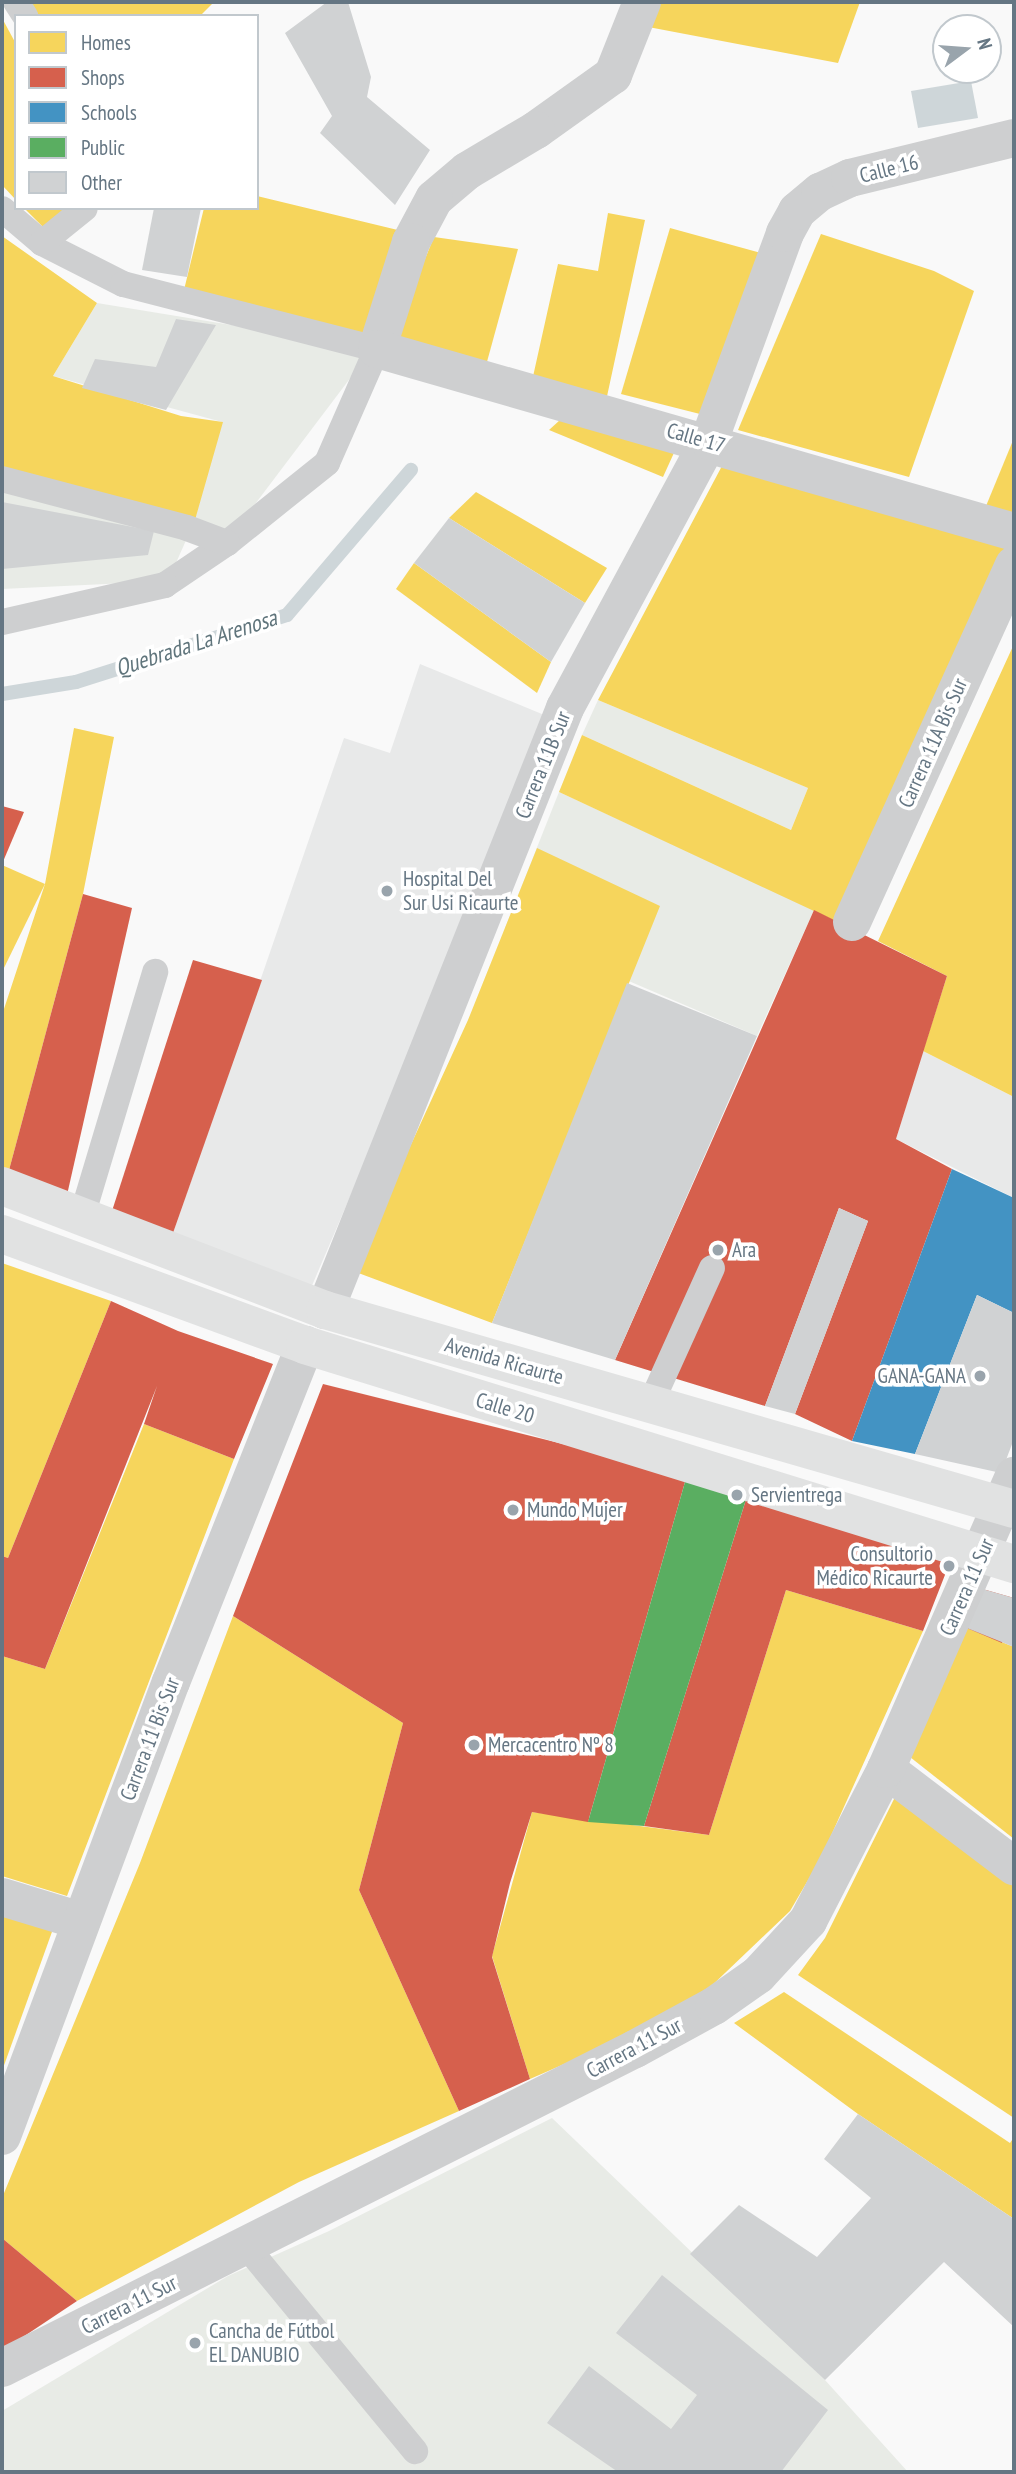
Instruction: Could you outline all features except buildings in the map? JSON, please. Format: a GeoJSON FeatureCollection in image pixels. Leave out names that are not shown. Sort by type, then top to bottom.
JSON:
{"type":"FeatureCollection","features":[{"type":"Feature","properties":{"kind":"main road","name":"Avenida Ricaurte"},"geometry":{"type":"LineString","coordinates":[[2,1186],[325,1310],[651,1403],[1010,1497]]}},
{"type":"Feature","properties":{"kind":"main road","name":"Calle 20"},"geometry":{"type":"LineString","coordinates":[[2,1234],[305,1345],[997,1560]]}},
{"type":"Feature","properties":{"kind":"street"},"geometry":{"type":"LineString","coordinates":[[377,349],[411,242],[434,199],[467,171],[536,130],[612,75],[639,5]]}},
{"type":"Feature","properties":{"kind":"street","name":"Calle 16"},"geometry":{"type":"LineString","coordinates":[[785,233],[797,211],[820,192],[850,178],[1014,138]]}},
{"type":"Feature","properties":{"kind":"street","name":"Carrera 11B Sur"},"geometry":{"type":"LineString","coordinates":[[325,1310],[565,708],[709,441],[785,233]]}},
{"type":"Feature","properties":{"kind":"street","name":"Calle 17"},"geometry":{"type":"LineString","coordinates":[[377,349],[709,441],[1014,532]]}},
{"type":"Feature","properties":{"kind":"street","name":"Carrera 11A Bis Sur"},"geometry":{"type":"LineString","coordinates":[[852,922],[1014,565]]}},
{"type":"Feature","properties":{"kind":"street","name":"Carrera 11 Bis Sur"},"geometry":{"type":"LineString","coordinates":[[2,2136],[81,1921],[305,1345]]}},
{"type":"Feature","properties":{"kind":"street","name":"Carrera 11 Sur"},"geometry":{"type":"LineString","coordinates":[[2,2368],[635,2049],[714,2006],[758,1975],[808,1921],[997,1560],[1010,1497]]}},
{"type":"Feature","properties":{"kind":"street"},"geometry":{"type":"LineString","coordinates":[[886,1769],[1014,1866]]}},
{"type":"Feature","properties":{"kind":"street"},"geometry":{"type":"LineString","coordinates":[[2,1896],[81,1921]]}},
{"type":"Feature","properties":{"kind":"lane"},"geometry":{"type":"LineString","coordinates":[[2,209],[42,243],[123,284],[377,349],[327,463],[227,543],[165,585],[2,622]]}},
{"type":"Feature","properties":{"kind":"lane"},"geometry":{"type":"LineString","coordinates":[[42,243],[83,210]]}},
{"type":"Feature","properties":{"kind":"lane"},"geometry":{"type":"LineString","coordinates":[[2,479],[187,528],[227,543]]}},
{"type":"Feature","properties":{"kind":"lane"},"geometry":{"type":"LineString","coordinates":[[82,1216],[155,972]]}},
{"type":"Feature","properties":{"kind":"lane"},"geometry":{"type":"LineString","coordinates":[[651,1403],[712,1268]]}},
{"type":"Feature","properties":{"kind":"lane"},"geometry":{"type":"LineString","coordinates":[[246,2246],[415,2451]]}},
{"type":"Feature","properties":{"kind":"shaded area"},"geometry":{"type":"Polygon","coordinates":[[[953,84],[972,84],[978,118],[918,128],[911,91],[953,84]]]}},
{"type":"Feature","properties":{"kind":"shaded area"},"geometry":{"type":"Polygon","coordinates":[[[97,303],[373,348],[228,540],[195,520],[168,581],[2,589],[2,468],[195,519],[222,422],[53,376],[97,303]]]}},
{"type":"Feature","properties":{"kind":"shaded area","name":"Hospital Del Sur Usi Ricaurte"},"geometry":{"type":"Polygon","coordinates":[[[420,664],[554,719],[308,1295],[173,1233],[344,738],[390,753],[420,664]]]}},
{"type":"Feature","properties":{"kind":"shaded area"},"geometry":{"type":"Polygon","coordinates":[[[598,700],[808,788],[791,830],[582,735],[598,700]]]}},
{"type":"Feature","properties":{"kind":"shaded area"},"geometry":{"type":"Polygon","coordinates":[[[559,792],[814,910],[757,1036],[505,928],[559,792]]]}},
{"type":"Feature","properties":{"kind":"shaded area"},"geometry":{"type":"Polygon","coordinates":[[[923,1051],[1014,1097],[1014,1198],[896,1139],[923,1051]]]}},
{"type":"Feature","properties":{"kind":"shaded area"},"geometry":{"type":"Polygon","coordinates":[[[552,2118],[825,2380],[908,2472],[2,2472],[2,2411],[228,2276],[329,2231],[552,2118]]]}},
{"type":"Feature","properties":{"kind":"waterway","name":"Quebrada La Arenosa"},"geometry":{"type":"LineString","coordinates":[[2,694],[76,682],[287,615],[411,470]]}},
{"type":"Feature","properties":{"kind":"place","name":"Hospital Del Sur Usi Ricaurte"},"geometry":{"type":"Point","coordinates":[387,891]}},
{"type":"Feature","properties":{"kind":"place","name":"Ara"},"geometry":{"type":"Point","coordinates":[718,1250]}},
{"type":"Feature","properties":{"kind":"place","name":"GANA-GANA"},"geometry":{"type":"Point","coordinates":[980,1376]}},
{"type":"Feature","properties":{"kind":"place","name":"Servientrega"},"geometry":{"type":"Point","coordinates":[737,1495]}},
{"type":"Feature","properties":{"kind":"place","name":"Mundo Mujer"},"geometry":{"type":"Point","coordinates":[513,1510]}},
{"type":"Feature","properties":{"kind":"place","name":"Consultorio Médico Ricaurte"},"geometry":{"type":"Point","coordinates":[949,1566]}},
{"type":"Feature","properties":{"kind":"place","name":"Mercacentro Nº 8"},"geometry":{"type":"Point","coordinates":[474,1745]}},
{"type":"Feature","properties":{"kind":"place","name":"Cancha de Fútbol EL DANUBIO"},"geometry":{"type":"Point","coordinates":[195,2343]}}]}
